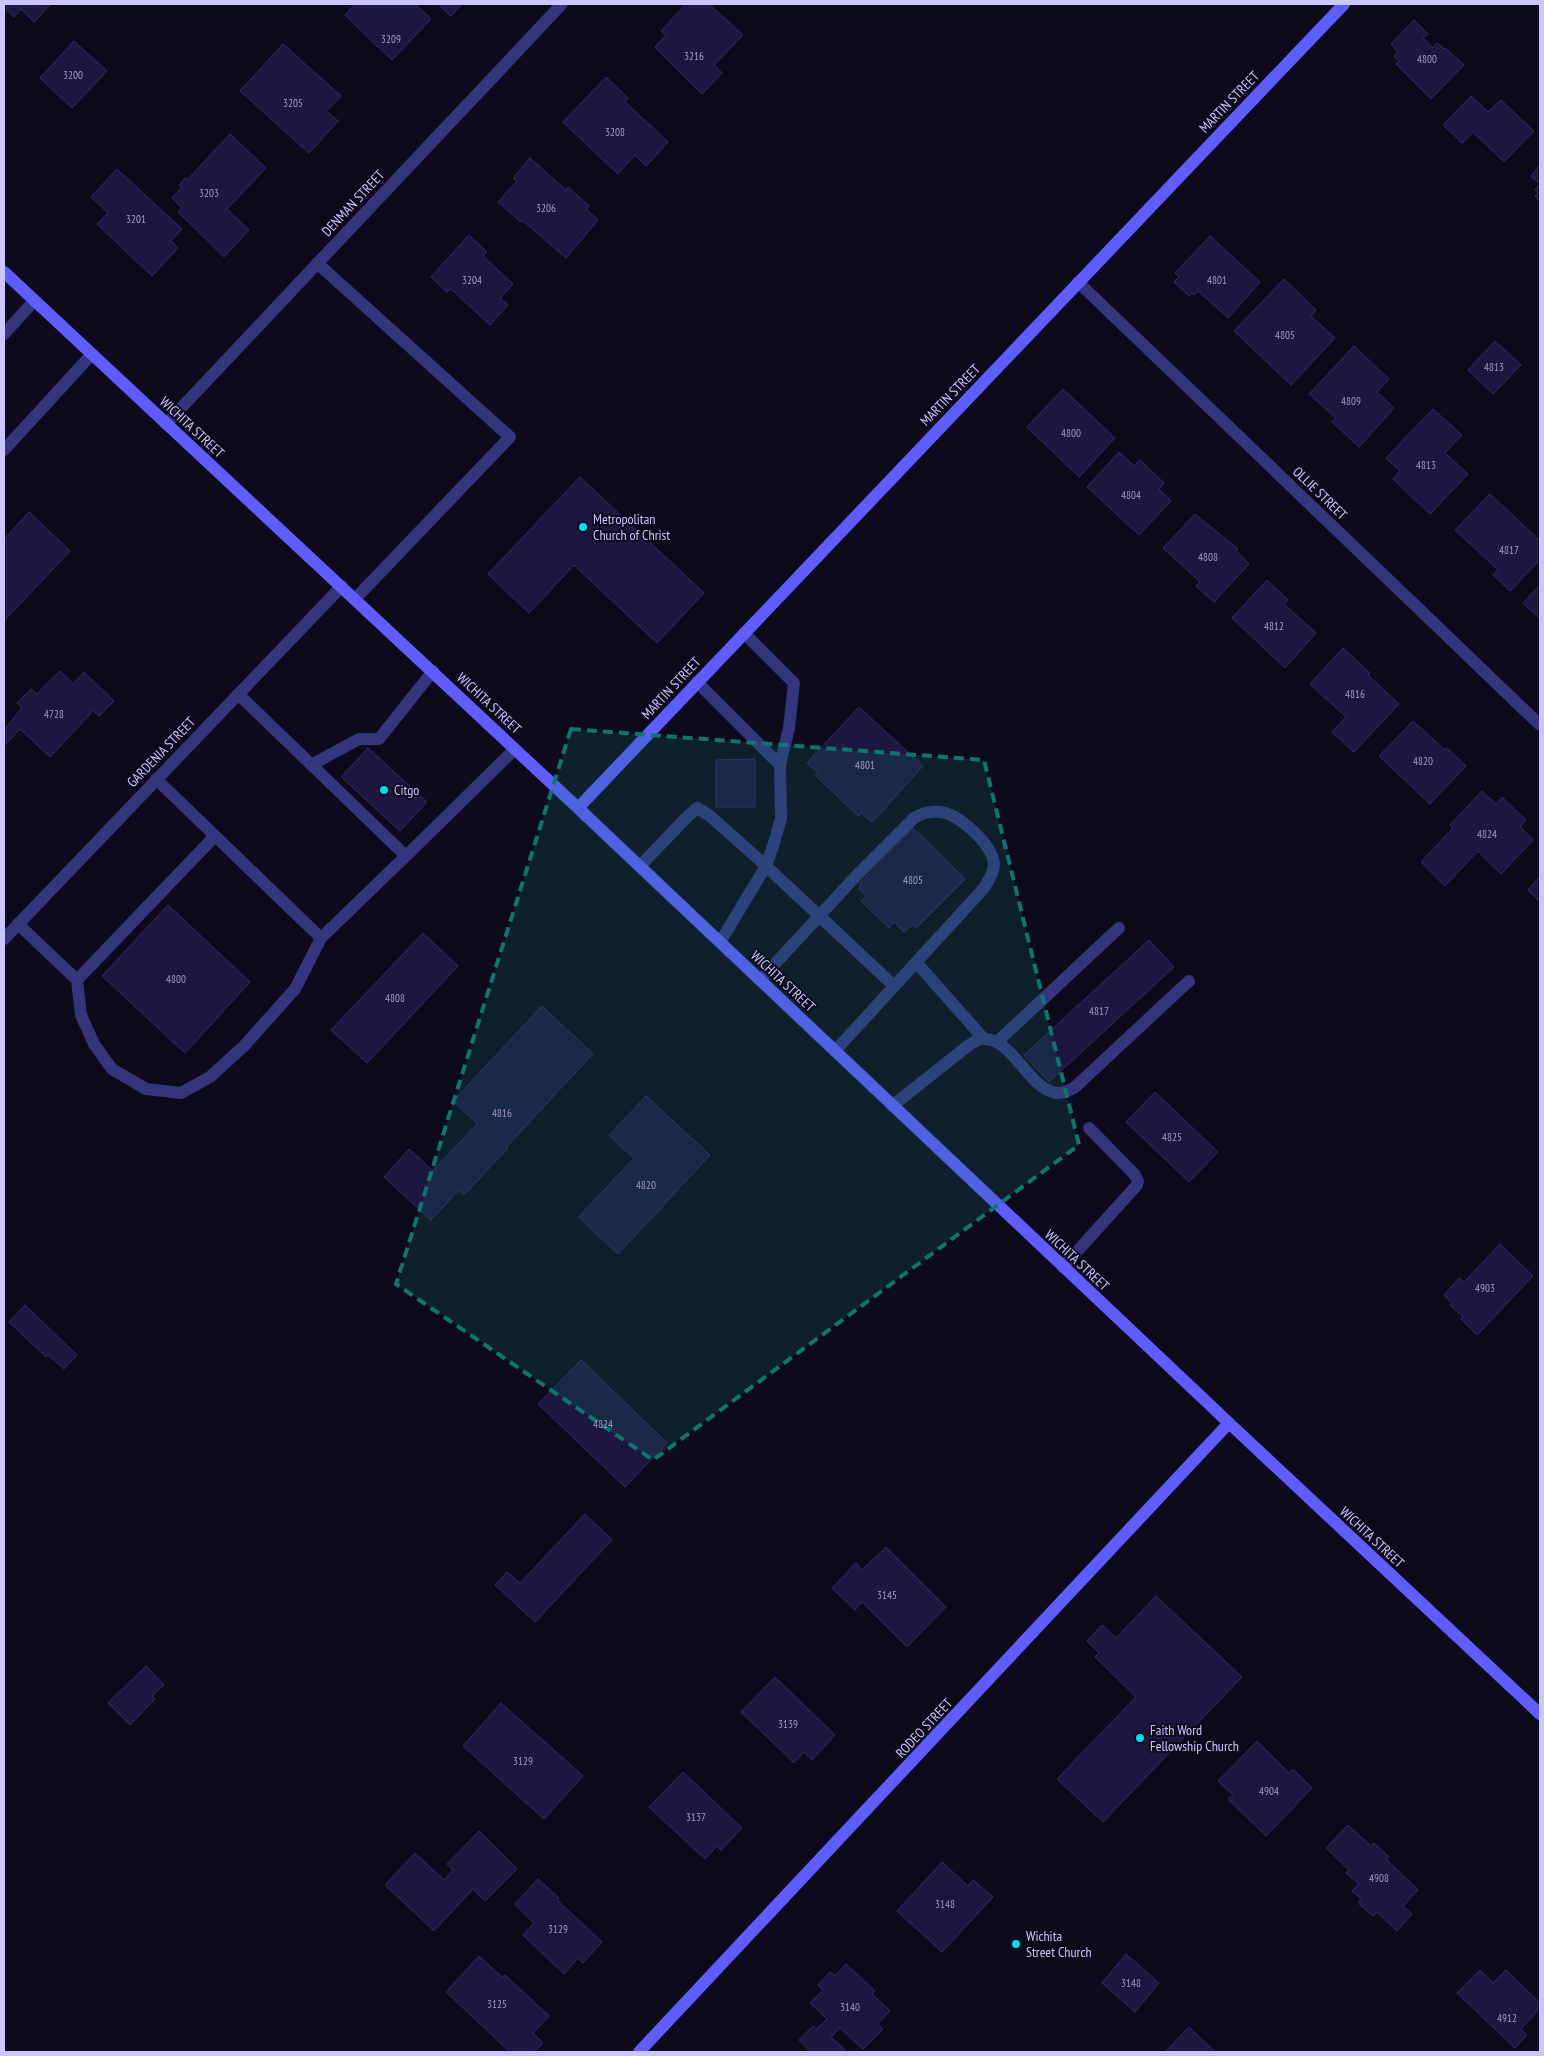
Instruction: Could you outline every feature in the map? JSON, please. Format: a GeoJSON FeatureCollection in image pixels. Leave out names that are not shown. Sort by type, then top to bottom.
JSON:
{"type":"FeatureCollection","features":[{"type":"Feature","properties":{"kind":"main road","name":"MARTIN STREET"},"geometry":{"type":"LineString","coordinates":[[578,808],[1344,4]]}},
{"type":"Feature","properties":{"kind":"main road","name":"WICHITA STREET"},"geometry":{"type":"LineString","coordinates":[[4,272],[433,671],[892,1106],[1540,1714]]}},
{"type":"Feature","properties":{"kind":"main road","name":"RODEO STREET"},"geometry":{"type":"LineString","coordinates":[[639,2052],[1229,1423]]}},
{"type":"Feature","properties":{"kind":"street","name":"DENMAN STREET"},"geometry":{"type":"LineString","coordinates":[[166,424],[562,4]]}},
{"type":"Feature","properties":{"kind":"street"},"geometry":{"type":"LineString","coordinates":[[317,264],[510,437],[355,599]]}},
{"type":"Feature","properties":{"kind":"street","name":"OLLIE STREET"},"geometry":{"type":"LineString","coordinates":[[1078,282],[1540,725]]}},
{"type":"Feature","properties":{"kind":"street"},"geometry":{"type":"LineString","coordinates":[[4,334],[34,301]]}},
{"type":"Feature","properties":{"kind":"street"},"geometry":{"type":"LineString","coordinates":[[4,450],[92,354]]}},
{"type":"Feature","properties":{"kind":"street","name":"GARDENIA STREET"},"geometry":{"type":"LineString","coordinates":[[4,940],[342,586]]}},
{"type":"Feature","properties":{"kind":"street"},"geometry":{"type":"LineString","coordinates":[[720,942],[766,866],[781,818],[780,765],[789,728],[794,683],[744,633]]}},
{"type":"Feature","properties":{"kind":"street"},"geometry":{"type":"LineString","coordinates":[[312,765],[358,739],[379,739],[433,671]]}},
{"type":"Feature","properties":{"kind":"street"},"geometry":{"type":"LineString","coordinates":[[697,682],[780,765]]}},
{"type":"Feature","properties":{"kind":"street"},"geometry":{"type":"LineString","coordinates":[[238,694],[406,856]]}},
{"type":"Feature","properties":{"kind":"street"},"geometry":{"type":"LineString","coordinates":[[18,924],[77,980],[81,1015],[94,1044],[112,1069],[146,1089],[181,1092],[210,1077],[250,1039],[295,989],[321,938],[515,749]]}},
{"type":"Feature","properties":{"kind":"street"},"geometry":{"type":"LineString","coordinates":[[156,779],[321,938]]}},
{"type":"Feature","properties":{"kind":"street"},"geometry":{"type":"LineString","coordinates":[[640,866],[697,808],[709,815],[766,866],[894,986]]}},
{"type":"Feature","properties":{"kind":"street"},"geometry":{"type":"LineString","coordinates":[[760,980],[892,838],[914,818],[923,813],[930,812],[941,812],[951,815],[986,844],[994,865],[992,876],[984,888],[835,1051]]}},
{"type":"Feature","properties":{"kind":"street"},"geometry":{"type":"LineString","coordinates":[[77,980],[215,836]]}},
{"type":"Feature","properties":{"kind":"street"},"geometry":{"type":"LineString","coordinates":[[997,1042],[1119,928]]}},
{"type":"Feature","properties":{"kind":"street"},"geometry":{"type":"LineString","coordinates":[[916,962],[983,1038],[997,1042],[1044,1088],[1055,1093],[1074,1088],[1189,981]]}},
{"type":"Feature","properties":{"kind":"street"},"geometry":{"type":"LineString","coordinates":[[892,1106],[968,1045],[983,1038]]}},
{"type":"Feature","properties":{"kind":"street"},"geometry":{"type":"LineString","coordinates":[[1063,1267],[1137,1185],[1138,1181],[1089,1128]]}},
{"type":"Feature","properties":{"kind":"highlighted area"},"geometry":{"type":"Polygon","coordinates":[[[571,729],[984,760],[1079,1145],[653,1460],[396,1284],[571,729]]]}},
{"type":"Feature","properties":{"kind":"building"},"geometry":{"type":"Polygon","coordinates":[[[4,4],[51,4],[34,22],[21,9],[14,17],[4,8],[4,4]]]}},
{"type":"Feature","properties":{"kind":"building"},"geometry":{"type":"Polygon","coordinates":[[[355,4],[415,4],[431,19],[392,60],[345,15],[355,4]]]}},
{"type":"Feature","properties":{"kind":"building"},"geometry":{"type":"Polygon","coordinates":[[[438,4],[462,4],[451,16],[438,4]]]}},
{"type":"Feature","properties":{"kind":"building"},"geometry":{"type":"Polygon","coordinates":[[[686,4],[709,4],[743,35],[714,65],[722,73],[702,94],[655,47],[666,35],[661,31],[686,4]]]}},
{"type":"Feature","properties":{"kind":"building"},"geometry":{"type":"Polygon","coordinates":[[[1414,20],[1428,34],[1423,38],[1433,48],[1437,43],[1464,65],[1431,99],[1396,64],[1399,62],[1394,56],[1398,52],[1391,44],[1414,20]]]}},
{"type":"Feature","properties":{"kind":"building"},"geometry":{"type":"Polygon","coordinates":[[[74,41],[107,71],[72,108],[40,78],[74,41]]]}},
{"type":"Feature","properties":{"kind":"building"},"geometry":{"type":"Polygon","coordinates":[[[283,44],[341,96],[326,111],[338,121],[309,153],[240,91],[283,44]]]}},
{"type":"Feature","properties":{"kind":"building"},"geometry":{"type":"Polygon","coordinates":[[[606,77],[628,98],[625,102],[668,142],[646,166],[635,155],[618,174],[563,122],[606,77]]]}},
{"type":"Feature","properties":{"kind":"building"},"geometry":{"type":"Polygon","coordinates":[[[1471,96],[1488,112],[1501,100],[1534,131],[1504,162],[1473,132],[1462,143],[1443,125],[1471,96]]]}},
{"type":"Feature","properties":{"kind":"building"},"geometry":{"type":"Polygon","coordinates":[[[230,134],[266,168],[227,209],[249,230],[224,257],[178,212],[182,208],[172,198],[182,187],[179,185],[185,178],[187,180],[230,134]]]}},
{"type":"Feature","properties":{"kind":"building"},"geometry":{"type":"Polygon","coordinates":[[[530,158],[566,190],[568,187],[589,206],[587,210],[598,220],[566,258],[498,202],[517,181],[513,178],[530,158]]]}},
{"type":"Feature","properties":{"kind":"building"},"geometry":{"type":"Polygon","coordinates":[[[1540,165],[1540,184],[1531,176],[1540,165]]]}},
{"type":"Feature","properties":{"kind":"building"},"geometry":{"type":"Polygon","coordinates":[[[117,169],[182,229],[171,241],[178,248],[152,276],[97,224],[108,213],[91,197],[117,169]]]}},
{"type":"Feature","properties":{"kind":"building"},"geometry":{"type":"Polygon","coordinates":[[[1540,184],[1540,201],[1535,196],[1538,193],[1535,190],[1540,184]]]}},
{"type":"Feature","properties":{"kind":"building"},"geometry":{"type":"Polygon","coordinates":[[[469,235],[487,252],[483,256],[513,284],[500,298],[508,305],[490,325],[451,289],[447,292],[431,277],[469,235]]]}},
{"type":"Feature","properties":{"kind":"building"},"geometry":{"type":"Polygon","coordinates":[[[1210,236],[1260,282],[1228,318],[1198,291],[1194,295],[1192,293],[1189,296],[1174,282],[1179,277],[1175,273],[1210,236]]]}},
{"type":"Feature","properties":{"kind":"building"},"geometry":{"type":"Polygon","coordinates":[[[1284,279],[1316,310],[1311,316],[1335,338],[1291,385],[1234,331],[1284,279]]]}},
{"type":"Feature","properties":{"kind":"building"},"geometry":{"type":"Polygon","coordinates":[[[1495,341],[1521,365],[1493,394],[1468,370],[1495,341]]]}},
{"type":"Feature","properties":{"kind":"building"},"geometry":{"type":"Polygon","coordinates":[[[1354,346],[1389,379],[1377,392],[1394,408],[1359,447],[1332,422],[1336,418],[1309,394],[1354,346]]]}},
{"type":"Feature","properties":{"kind":"building"},"geometry":{"type":"Polygon","coordinates":[[[1063,389],[1115,438],[1079,477],[1027,427],[1063,389]]]}},
{"type":"Feature","properties":{"kind":"building"},"geometry":{"type":"Polygon","coordinates":[[[1433,409],[1462,435],[1445,453],[1468,474],[1430,514],[1393,479],[1400,471],[1386,458],[1433,409]]]}},
{"type":"Feature","properties":{"kind":"building"},"geometry":{"type":"Polygon","coordinates":[[[1119,452],[1134,466],[1140,460],[1164,483],[1159,489],[1171,501],[1139,535],[1087,487],[1119,452]]]}},
{"type":"Feature","properties":{"kind":"building","name":"Metropolitan Church of Christ"},"geometry":{"type":"Polygon","coordinates":[[[580,477],[704,593],[657,643],[574,565],[529,613],[488,574],[580,477]]]}},
{"type":"Feature","properties":{"kind":"building"},"geometry":{"type":"Polygon","coordinates":[[[1490,494],[1540,541],[1540,560],[1510,591],[1493,575],[1498,570],[1455,530],[1490,494]]]}},
{"type":"Feature","properties":{"kind":"building"},"geometry":{"type":"Polygon","coordinates":[[[29,512],[70,551],[4,621],[4,539],[29,512]]]}},
{"type":"Feature","properties":{"kind":"building"},"geometry":{"type":"Polygon","coordinates":[[[1195,514],[1238,549],[1236,551],[1249,564],[1214,602],[1196,586],[1200,582],[1163,548],[1195,514]]]}},
{"type":"Feature","properties":{"kind":"building"},"geometry":{"type":"Polygon","coordinates":[[[1267,580],[1288,600],[1284,604],[1316,633],[1285,668],[1232,618],[1267,580]]]}},
{"type":"Feature","properties":{"kind":"building"},"geometry":{"type":"Polygon","coordinates":[[[1540,585],[1540,619],[1523,603],[1540,585]]]}},
{"type":"Feature","properties":{"kind":"building"},"geometry":{"type":"Polygon","coordinates":[[[1343,648],[1399,704],[1354,752],[1332,732],[1346,717],[1310,684],[1343,648]]]}},
{"type":"Feature","properties":{"kind":"building"},"geometry":{"type":"Polygon","coordinates":[[[60,671],[73,684],[84,672],[114,701],[99,716],[93,711],[50,757],[20,729],[5,745],[4,730],[22,708],[17,703],[31,689],[37,694],[60,671]]]}},
{"type":"Feature","properties":{"kind":"building"},"geometry":{"type":"Polygon","coordinates":[[[859,707],[923,766],[872,822],[861,813],[858,816],[816,776],[818,773],[807,763],[859,707]]]}},
{"type":"Feature","properties":{"kind":"building"},"geometry":{"type":"Polygon","coordinates":[[[1413,721],[1466,766],[1430,804],[1379,756],[1413,721]]]}},
{"type":"Feature","properties":{"kind":"building","name":"Citgo"},"geometry":{"type":"Polygon","coordinates":[[[368,748],[427,802],[400,831],[341,777],[368,748]]]}},
{"type":"Feature","properties":{"kind":"building"},"geometry":{"type":"Polygon","coordinates":[[[755,759],[755,807],[716,807],[716,760],[755,759]]]}},
{"type":"Feature","properties":{"kind":"building"},"geometry":{"type":"Polygon","coordinates":[[[1482,791],[1496,804],[1502,797],[1526,820],[1520,827],[1533,840],[1501,874],[1478,851],[1445,886],[1421,862],[1453,828],[1450,825],[1482,791]]]}},
{"type":"Feature","properties":{"kind":"building"},"geometry":{"type":"Polygon","coordinates":[[[913,828],[965,879],[916,928],[913,924],[904,932],[894,922],[889,928],[861,901],[867,896],[859,888],[861,885],[859,884],[913,828]]]}},
{"type":"Feature","properties":{"kind":"building"},"geometry":{"type":"Polygon","coordinates":[[[1540,876],[1540,902],[1528,890],[1540,876]]]}},
{"type":"Feature","properties":{"kind":"building"},"geometry":{"type":"Polygon","coordinates":[[[168,905],[250,982],[185,1053],[102,976],[168,905]]]}},
{"type":"Feature","properties":{"kind":"building"},"geometry":{"type":"Polygon","coordinates":[[[423,933],[458,966],[367,1063],[331,1030],[423,933]]]}},
{"type":"Feature","properties":{"kind":"building"},"geometry":{"type":"Polygon","coordinates":[[[1149,940],[1174,967],[1049,1082],[1024,1055],[1149,940]]]}},
{"type":"Feature","properties":{"kind":"building"},"geometry":{"type":"Polygon","coordinates":[[[542,1006],[593,1054],[464,1195],[459,1190],[431,1220],[384,1177],[409,1149],[433,1171],[477,1124],[453,1101],[542,1006]]]}},
{"type":"Feature","properties":{"kind":"building"},"geometry":{"type":"Polygon","coordinates":[[[1155,1092],[1218,1152],[1189,1182],[1126,1122],[1155,1092]]]}},
{"type":"Feature","properties":{"kind":"building"},"geometry":{"type":"Polygon","coordinates":[[[646,1096],[710,1155],[618,1254],[579,1217],[634,1158],[609,1135],[646,1096]]]}},
{"type":"Feature","properties":{"kind":"building"},"geometry":{"type":"Polygon","coordinates":[[[1500,1244],[1533,1276],[1477,1335],[1461,1319],[1463,1317],[1450,1305],[1452,1303],[1444,1295],[1459,1278],[1464,1282],[1500,1244]]]}},
{"type":"Feature","properties":{"kind":"building"},"geometry":{"type":"Polygon","coordinates":[[[25,1305],[77,1355],[64,1369],[48,1355],[46,1357],[9,1322],[25,1305]]]}},
{"type":"Feature","properties":{"kind":"building"},"geometry":{"type":"Polygon","coordinates":[[[581,1360],[667,1443],[625,1487],[538,1404],[581,1360]]]}},
{"type":"Feature","properties":{"kind":"building"},"geometry":{"type":"Polygon","coordinates":[[[585,1514],[612,1540],[535,1622],[495,1585],[507,1572],[520,1583],[585,1514]]]}},
{"type":"Feature","properties":{"kind":"building"},"geometry":{"type":"Polygon","coordinates":[[[886,1547],[946,1607],[907,1647],[862,1602],[855,1610],[832,1588],[856,1563],[862,1570],[886,1547]]]}},
{"type":"Feature","properties":{"kind":"building","name":"Faith Word Fellowship Church"},"geometry":{"type":"Polygon","coordinates":[[[1156,1596],[1242,1677],[1103,1822],[1057,1779],[1136,1697],[1095,1657],[1099,1653],[1087,1641],[1102,1625],[1116,1638],[1156,1596]]]}},
{"type":"Feature","properties":{"kind":"building"},"geometry":{"type":"Polygon","coordinates":[[[146,1666],[164,1685],[152,1696],[155,1699],[130,1725],[108,1703],[146,1666]]]}},
{"type":"Feature","properties":{"kind":"building"},"geometry":{"type":"Polygon","coordinates":[[[775,1677],[835,1735],[812,1760],[804,1752],[794,1763],[741,1712],[775,1677]]]}},
{"type":"Feature","properties":{"kind":"building"},"geometry":{"type":"Polygon","coordinates":[[[501,1703],[583,1776],[544,1819],[463,1746],[501,1703]]]}},
{"type":"Feature","properties":{"kind":"building"},"geometry":{"type":"Polygon","coordinates":[[[1257,1741],[1289,1773],[1293,1769],[1312,1788],[1266,1836],[1228,1799],[1233,1795],[1218,1781],[1257,1741]]]}},
{"type":"Feature","properties":{"kind":"building"},"geometry":{"type":"Polygon","coordinates":[[[683,1772],[742,1828],[721,1850],[717,1846],[705,1859],[649,1807],[683,1772]]]}},
{"type":"Feature","properties":{"kind":"building"},"geometry":{"type":"Polygon","coordinates":[[[1348,1825],[1371,1846],[1374,1843],[1389,1857],[1386,1859],[1418,1890],[1403,1906],[1412,1914],[1397,1931],[1377,1912],[1373,1916],[1358,1903],[1361,1899],[1352,1891],[1359,1884],[1346,1873],[1349,1870],[1326,1848],[1348,1825]]]}},
{"type":"Feature","properties":{"kind":"building"},"geometry":{"type":"Polygon","coordinates":[[[479,1831],[517,1869],[485,1901],[473,1889],[434,1931],[385,1885],[415,1853],[444,1880],[453,1870],[447,1864],[479,1831]]]}},
{"type":"Feature","properties":{"kind":"building"},"geometry":{"type":"Polygon","coordinates":[[[942,1862],[968,1886],[973,1880],[993,1897],[942,1952],[897,1911],[942,1862]]]}},
{"type":"Feature","properties":{"kind":"building"},"geometry":{"type":"Polygon","coordinates":[[[538,1879],[559,1898],[557,1900],[602,1942],[583,1963],[578,1958],[564,1974],[523,1935],[534,1923],[515,1904],[538,1879]]]}},
{"type":"Feature","properties":{"kind":"building"},"geometry":{"type":"Polygon","coordinates":[[[1126,1954],[1159,1983],[1135,2012],[1102,1983],[1126,1954]]]}},
{"type":"Feature","properties":{"kind":"building"},"geometry":{"type":"Polygon","coordinates":[[[479,1956],[502,1977],[505,1975],[549,2016],[533,2033],[543,2043],[534,2052],[510,2052],[446,1992],[479,1956]]]}},
{"type":"Feature","properties":{"kind":"building"},"geometry":{"type":"Polygon","coordinates":[[[846,1964],[875,1991],[872,1994],[890,2011],[877,2024],[883,2029],[863,2049],[840,2028],[831,2037],[845,2050],[843,2052],[811,2052],[799,2040],[813,2026],[817,2029],[827,2019],[810,2003],[823,1990],[818,1985],[830,1972],[835,1976],[846,1964]]]}},
{"type":"Feature","properties":{"kind":"building"},"geometry":{"type":"Polygon","coordinates":[[[1480,1970],[1493,1983],[1506,1970],[1540,2003],[1540,2008],[1521,2029],[1527,2035],[1515,2048],[1457,1993],[1480,1970]]]}},
{"type":"Feature","properties":{"kind":"building"},"geometry":{"type":"Polygon","coordinates":[[[1189,2027],[1215,2052],[1165,2052],[1189,2027]]]}},
{"type":"Feature","properties":{"kind":"place","name":"Metropolitan Church of Christ"},"geometry":{"type":"Point","coordinates":[583,527]}},
{"type":"Feature","properties":{"kind":"place","name":"Citgo"},"geometry":{"type":"Point","coordinates":[384,790]}},
{"type":"Feature","properties":{"kind":"place","name":"Faith Word Fellowship Church"},"geometry":{"type":"Point","coordinates":[1140,1738]}},
{"type":"Feature","properties":{"kind":"place","name":"Wichita Street Church"},"geometry":{"type":"Point","coordinates":[1016,1944]}}]}
